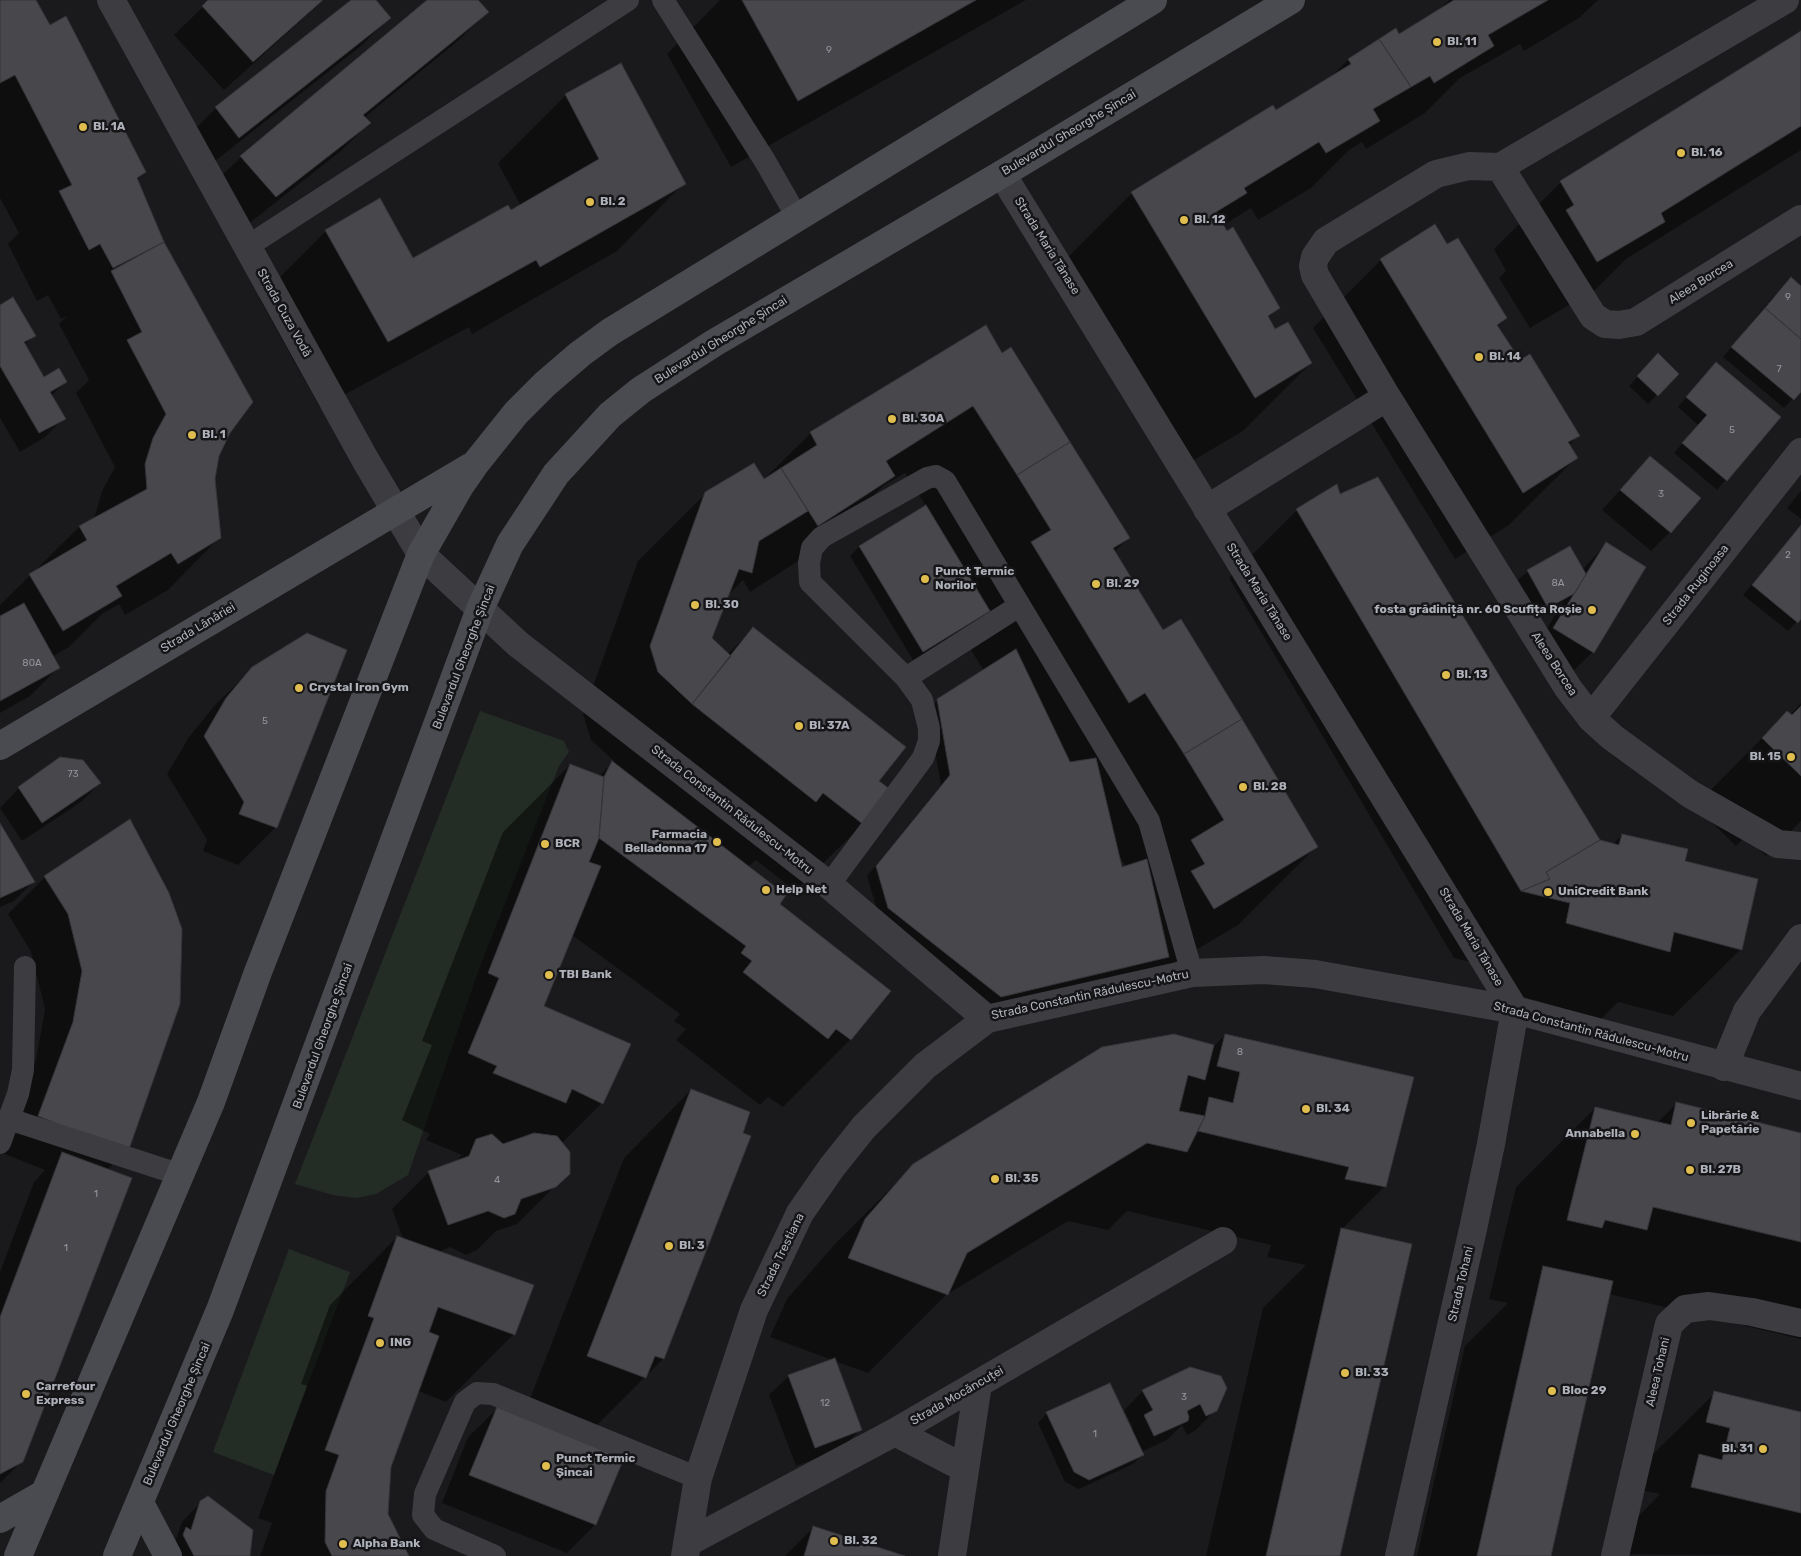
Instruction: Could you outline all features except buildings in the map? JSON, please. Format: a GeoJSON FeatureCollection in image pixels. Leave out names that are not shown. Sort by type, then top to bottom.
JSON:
{"type":"FeatureCollection","features":[{"type":"Feature","properties":{"kind":"main road"},"geometry":{"type":"LineString","coordinates":[[18,1556],[181,1175],[258,972],[422,554],[455,494],[476,463],[516,413],[580,354],[682,286],[1153,0]]}},
{"type":"Feature","properties":{"kind":"main road","name":"Bulevardul Gheorghe Șincai"},"geometry":{"type":"LineString","coordinates":[[117,1556],[220,1310],[480,609],[510,544],[531,509],[580,446],[616,410],[641,390],[714,343],[1002,174],[1291,0]]}},
{"type":"Feature","properties":{"kind":"main road"},"geometry":{"type":"LineString","coordinates":[[396,510],[476,463]]}},
{"type":"Feature","properties":{"kind":"main road","name":"Strada Lânăriei"},"geometry":{"type":"LineString","coordinates":[[0,746],[396,510]]}},
{"type":"Feature","properties":{"kind":"main road"},"geometry":{"type":"LineString","coordinates":[[0,1518],[45,1493]]}},
{"type":"Feature","properties":{"kind":"main road"},"geometry":{"type":"LineString","coordinates":[[140,1503],[168,1556]]}},
{"type":"Feature","properties":{"kind":"street","name":"Strada Cuza Vodă"},"geometry":{"type":"LineString","coordinates":[[111,0],[366,461],[422,554],[480,609]]}},
{"type":"Feature","properties":{"kind":"street"},"geometry":{"type":"LineString","coordinates":[[1500,167],[1785,0]]}},
{"type":"Feature","properties":{"kind":"street","name":"Aleea Borcea"},"geometry":{"type":"LineString","coordinates":[[1801,219],[1636,322],[1619,326],[1605,324],[1593,316],[1500,167],[1469,166],[1436,174],[1326,241],[1315,257],[1315,275],[1387,397],[1568,688],[1591,718],[1612,737],[1690,794],[1778,844],[1801,846]]}},
{"type":"Feature","properties":{"kind":"street","name":"Strada Maria Tănase"},"geometry":{"type":"LineString","coordinates":[[1002,174],[1515,1010]]}},
{"type":"Feature","properties":{"kind":"street"},"geometry":{"type":"LineString","coordinates":[[1207,508],[1387,397]]}},
{"type":"Feature","properties":{"kind":"street","name":"Strada Ruginoasa"},"geometry":{"type":"LineString","coordinates":[[1591,718],[1801,452]]}},
{"type":"Feature","properties":{"kind":"street","name":"Strada Constantin Rădulescu-Motru"},"geometry":{"type":"LineString","coordinates":[[480,609],[518,644],[829,885],[987,1019],[1192,973],[1264,970],[1315,974],[1515,1010],[1801,1086]]}},
{"type":"Feature","properties":{"kind":"street"},"geometry":{"type":"LineString","coordinates":[[1724,1067],[1747,1011],[1801,938]]}},
{"type":"Feature","properties":{"kind":"street","name":"Strada Tohani"},"geometry":{"type":"LineString","coordinates":[[1399,1556],[1477,1210],[1515,1010]]}},
{"type":"Feature","properties":{"kind":"street","name":"Strada Trestiana"},"geometry":{"type":"LineString","coordinates":[[686,1549],[698,1478],[754,1310],[800,1213],[832,1167],[864,1127],[925,1066],[987,1019]]}},
{"type":"Feature","properties":{"kind":"street","name":"Strada Mocăncuței"},"geometry":{"type":"LineString","coordinates":[[686,1549],[895,1432],[1223,1241]]}},
{"type":"Feature","properties":{"kind":"street","name":"Aleea Tohani"},"geometry":{"type":"LineString","coordinates":[[1615,1556],[1669,1324],[1685,1308],[1710,1306],[1752,1312],[1801,1323]]}},
{"type":"Feature","properties":{"kind":"street"},"geometry":{"type":"LineString","coordinates":[[952,1556],[978,1384]]}},
{"type":"Feature","properties":{"kind":"street"},"geometry":{"type":"LineString","coordinates":[[895,1432],[964,1468]]}},
{"type":"Feature","properties":{"kind":"lane"},"geometry":{"type":"LineString","coordinates":[[248,246],[628,0]]}},
{"type":"Feature","properties":{"kind":"lane"},"geometry":{"type":"LineString","coordinates":[[662,0],[765,161],[797,217]]}},
{"type":"Feature","properties":{"kind":"lane"},"geometry":{"type":"LineString","coordinates":[[829,885],[923,758],[929,741],[928,715],[922,700],[906,678],[810,582],[812,548],[822,537],[927,478],[940,478],[945,481],[1150,821],[1192,973]]}},
{"type":"Feature","properties":{"kind":"lane"},"geometry":{"type":"LineString","coordinates":[[906,678],[1019,606]]}},
{"type":"Feature","properties":{"kind":"lane"},"geometry":{"type":"LineString","coordinates":[[0,1143],[18,1094],[23,1070],[24,967]]}},
{"type":"Feature","properties":{"kind":"lane"},"geometry":{"type":"LineString","coordinates":[[9,1119],[181,1175]]}},
{"type":"Feature","properties":{"kind":"lane"},"geometry":{"type":"LineString","coordinates":[[495,1556],[434,1529],[423,1515],[425,1494],[465,1402],[477,1393],[493,1394],[698,1478]]}},
{"type":"Feature","properties":{"kind":"shaded area"},"geometry":{"type":"Polygon","coordinates":[[[480,711],[564,741],[569,752],[559,766],[479,969],[408,1175],[376,1194],[356,1198],[333,1195],[295,1184],[480,711]]]}},
{"type":"Feature","properties":{"kind":"shaded area"},"geometry":{"type":"Polygon","coordinates":[[[289,1249],[350,1272],[274,1475],[213,1452],[289,1249]]]}},
{"type":"Feature","properties":{"kind":"place","name":"Bl. 11"},"geometry":{"type":"Point","coordinates":[1437,42]}},
{"type":"Feature","properties":{"kind":"place","name":"Bl. 1A"},"geometry":{"type":"Point","coordinates":[83,127]}},
{"type":"Feature","properties":{"kind":"place","name":"Bl. 16"},"geometry":{"type":"Point","coordinates":[1681,153]}},
{"type":"Feature","properties":{"kind":"place","name":"Bl. 2"},"geometry":{"type":"Point","coordinates":[590,202]}},
{"type":"Feature","properties":{"kind":"place","name":"Bl. 12"},"geometry":{"type":"Point","coordinates":[1184,220]}},
{"type":"Feature","properties":{"kind":"place","name":"Bl. 14"},"geometry":{"type":"Point","coordinates":[1479,357]}},
{"type":"Feature","properties":{"kind":"place","name":"Bl. 30A"},"geometry":{"type":"Point","coordinates":[892,419]}},
{"type":"Feature","properties":{"kind":"place","name":"Bl. 1"},"geometry":{"type":"Point","coordinates":[192,435]}},
{"type":"Feature","properties":{"kind":"place","name":"Punct Termic Norilor"},"geometry":{"type":"Point","coordinates":[925,579]}},
{"type":"Feature","properties":{"kind":"place","name":"Bl. 29"},"geometry":{"type":"Point","coordinates":[1096,584]}},
{"type":"Feature","properties":{"kind":"place","name":"Bl. 30"},"geometry":{"type":"Point","coordinates":[695,605]}},
{"type":"Feature","properties":{"kind":"place","name":"fosta grădiniță nr. 60 Scufița Roșie"},"geometry":{"type":"Point","coordinates":[1592,610]}},
{"type":"Feature","properties":{"kind":"place","name":"Bl. 13"},"geometry":{"type":"Point","coordinates":[1446,675]}},
{"type":"Feature","properties":{"kind":"place","name":"Crystal Iron Gym"},"geometry":{"type":"Point","coordinates":[299,688]}},
{"type":"Feature","properties":{"kind":"place","name":"Bl. 37A"},"geometry":{"type":"Point","coordinates":[799,726]}},
{"type":"Feature","properties":{"kind":"place","name":"Bl. 15"},"geometry":{"type":"Point","coordinates":[1791,757]}},
{"type":"Feature","properties":{"kind":"place","name":"Bl. 28"},"geometry":{"type":"Point","coordinates":[1243,787]}},
{"type":"Feature","properties":{"kind":"place","name":"Farmacia Belladonna 17"},"geometry":{"type":"Point","coordinates":[717,842]}},
{"type":"Feature","properties":{"kind":"place","name":"BCR"},"geometry":{"type":"Point","coordinates":[545,844]}},
{"type":"Feature","properties":{"kind":"place","name":"Help Net"},"geometry":{"type":"Point","coordinates":[766,890]}},
{"type":"Feature","properties":{"kind":"place","name":"UniCredit Bank"},"geometry":{"type":"Point","coordinates":[1548,892]}},
{"type":"Feature","properties":{"kind":"place","name":"TBI Bank"},"geometry":{"type":"Point","coordinates":[549,975]}},
{"type":"Feature","properties":{"kind":"place","name":"Bl. 34"},"geometry":{"type":"Point","coordinates":[1306,1109]}},
{"type":"Feature","properties":{"kind":"place","name":"Librărie & Papetărie"},"geometry":{"type":"Point","coordinates":[1691,1123]}},
{"type":"Feature","properties":{"kind":"place","name":"Annabella"},"geometry":{"type":"Point","coordinates":[1635,1134]}},
{"type":"Feature","properties":{"kind":"place","name":"Bl. 27B"},"geometry":{"type":"Point","coordinates":[1690,1170]}},
{"type":"Feature","properties":{"kind":"place","name":"Bl. 35"},"geometry":{"type":"Point","coordinates":[995,1179]}},
{"type":"Feature","properties":{"kind":"place","name":"Bl. 3"},"geometry":{"type":"Point","coordinates":[669,1246]}},
{"type":"Feature","properties":{"kind":"place","name":"ING"},"geometry":{"type":"Point","coordinates":[380,1343]}},
{"type":"Feature","properties":{"kind":"place","name":"Bl. 33"},"geometry":{"type":"Point","coordinates":[1345,1373]}},
{"type":"Feature","properties":{"kind":"place","name":"Bloc 29"},"geometry":{"type":"Point","coordinates":[1552,1391]}},
{"type":"Feature","properties":{"kind":"place","name":"Carrefour Express"},"geometry":{"type":"Point","coordinates":[26,1394]}},
{"type":"Feature","properties":{"kind":"place","name":"Bl. 31"},"geometry":{"type":"Point","coordinates":[1763,1449]}},
{"type":"Feature","properties":{"kind":"place","name":"Punct Termic Șincai"},"geometry":{"type":"Point","coordinates":[546,1466]}},
{"type":"Feature","properties":{"kind":"place","name":"Bl. 32"},"geometry":{"type":"Point","coordinates":[834,1541]}},
{"type":"Feature","properties":{"kind":"place","name":"Alpha Bank"},"geometry":{"type":"Point","coordinates":[343,1544]}}]}
